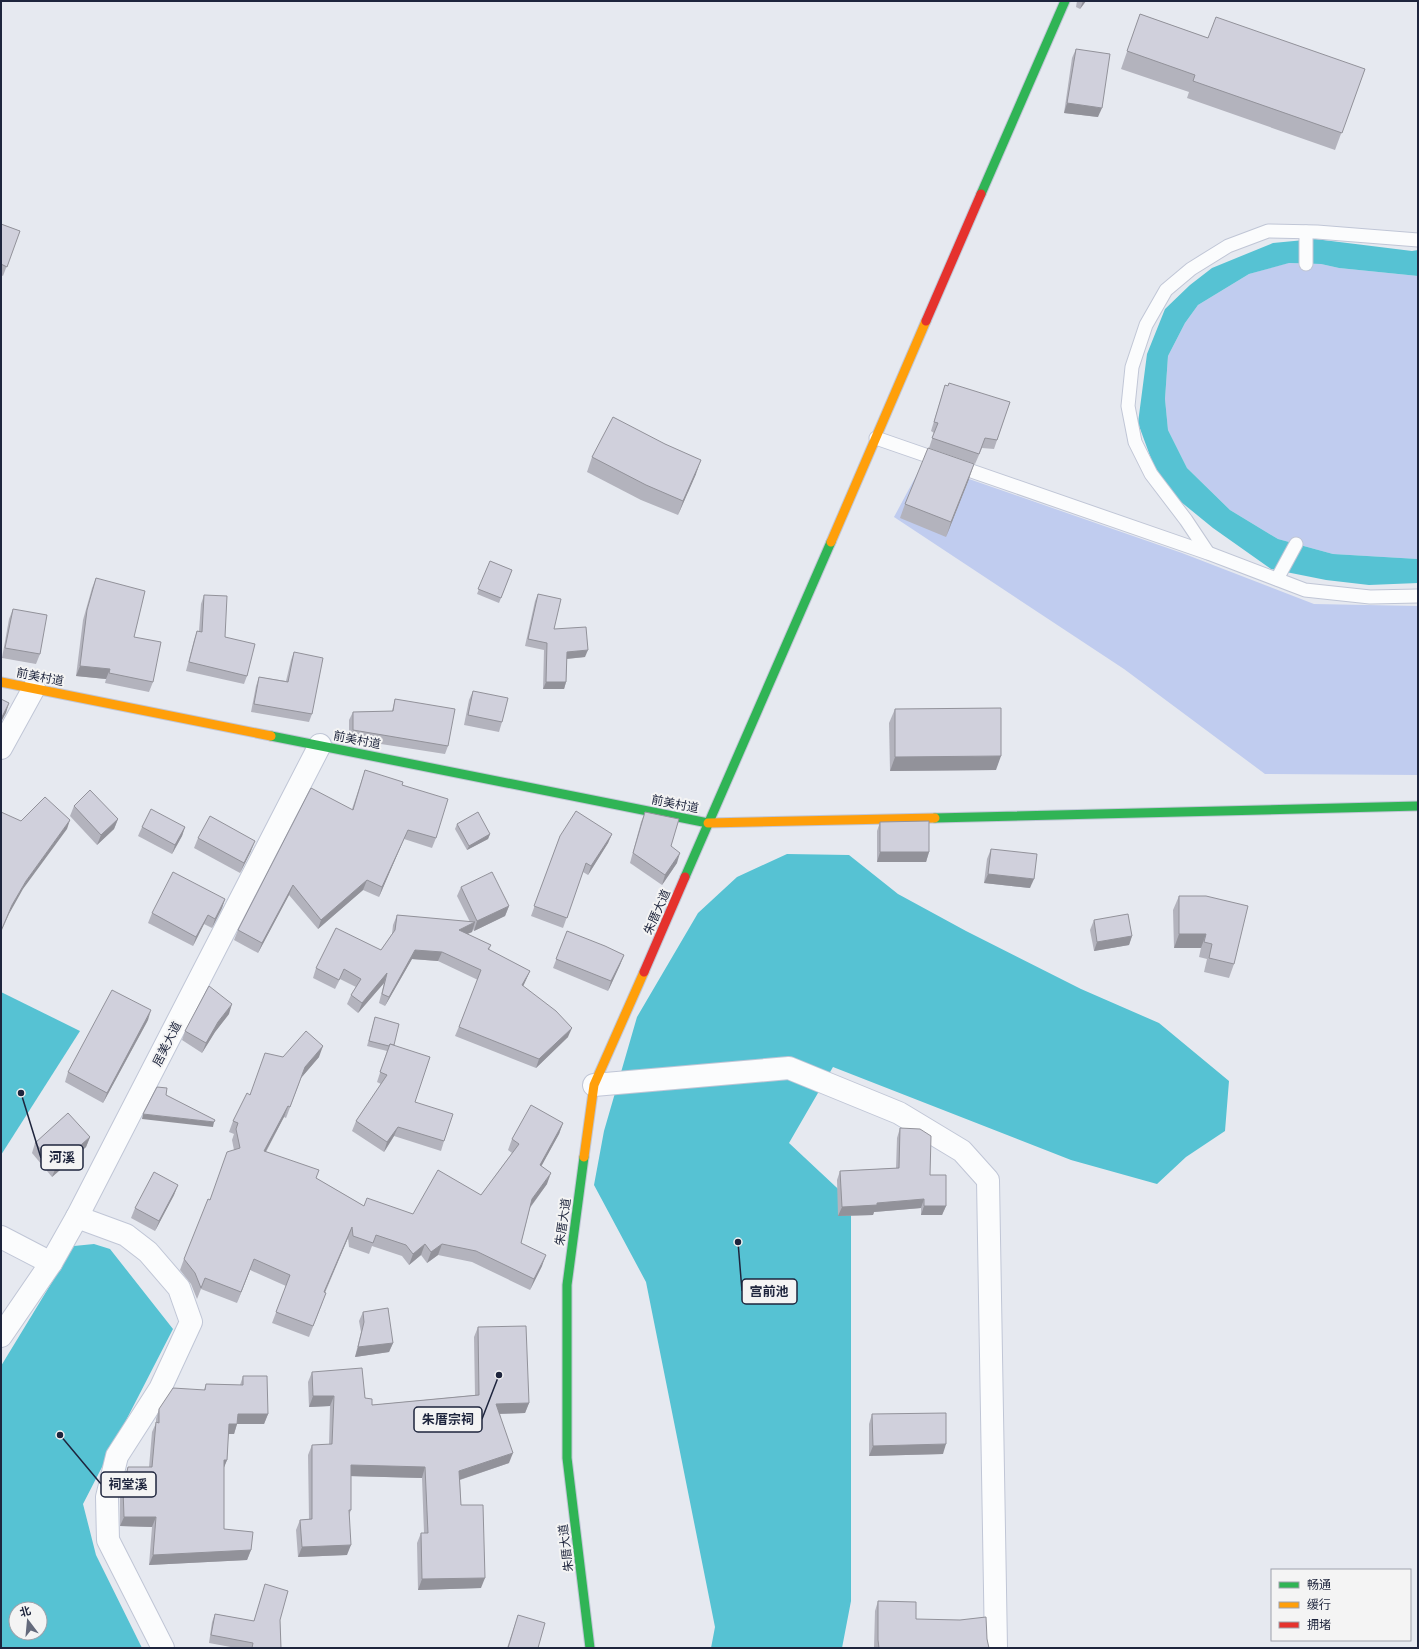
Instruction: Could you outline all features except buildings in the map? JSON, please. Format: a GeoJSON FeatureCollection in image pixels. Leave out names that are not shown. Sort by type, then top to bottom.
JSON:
{"type":"FeatureCollection","features":[{"type":"Feature","properties":{"kind":"street","name":"朱厝大道"},"geometry":{"type":"LineString","coordinates":[[590,1648],[567,1458],[567,1285],[594,1085],[1065,1]]}},
{"type":"Feature","properties":{"kind":"street","name":"前美村道"},"geometry":{"type":"LineString","coordinates":[[1,682],[709,823],[1418,806]]}},
{"type":"Feature","properties":{"kind":"street"},"geometry":{"type":"LineString","coordinates":[[1,748],[34,688]]}},
{"type":"Feature","properties":{"kind":"street","name":"居美大道"},"geometry":{"type":"LineString","coordinates":[[1,1336],[51,1263],[77,1217],[320,745]]}},
{"type":"Feature","properties":{"kind":"street"},"geometry":{"type":"LineString","coordinates":[[594,1085],[789,1068],[899,1113],[962,1151],[988,1180],[996,1648]]}},
{"type":"Feature","properties":{"kind":"street"},"geometry":{"type":"LineString","coordinates":[[77,1217],[126,1235],[148,1252],[179,1288],[191,1322],[160,1389],[117,1456],[107,1498],[108,1540],[163,1648]]}},
{"type":"Feature","properties":{"kind":"street"},"geometry":{"type":"LineString","coordinates":[[1,1237],[51,1263]]}},
{"type":"Feature","properties":{"kind":"lane"},"geometry":{"type":"LineString","coordinates":[[1208,553],[1186,520],[1151,474],[1135,442],[1128,406],[1132,367],[1146,324],[1166,290],[1191,269],[1228,246],[1268,231],[1306,232],[1418,240]]}},
{"type":"Feature","properties":{"kind":"lane"},"geometry":{"type":"LineString","coordinates":[[1306,232],[1306,264]]}},
{"type":"Feature","properties":{"kind":"lane"},"geometry":{"type":"LineString","coordinates":[[876,438],[1208,553],[1305,590],[1370,597],[1418,596]]}},
{"type":"Feature","properties":{"kind":"lane"},"geometry":{"type":"LineString","coordinates":[[1277,579],[1296,544]]}},
{"type":"Feature","properties":{"kind":"shaded area"},"geometry":{"type":"Polygon","coordinates":[[[1288,263],[1321,264],[1339,268],[1418,276],[1418,559],[1333,554],[1278,539],[1230,510],[1187,468],[1168,430],[1165,399],[1168,356],[1185,323],[1198,305],[1249,274],[1288,263]]]}},
{"type":"Feature","properties":{"kind":"shaded area"},"geometry":{"type":"Polygon","coordinates":[[[923,463],[1182,553],[1314,604],[1418,606],[1418,775],[1265,774],[1124,669],[894,517],[923,463]]]}},
{"type":"Feature","properties":{"kind":"water"},"geometry":{"type":"Polygon","coordinates":[[[1315,239],[1412,251],[1418,250],[1418,276],[1339,268],[1321,264],[1289,263],[1249,274],[1198,305],[1185,323],[1168,356],[1165,399],[1168,430],[1187,468],[1230,510],[1278,539],[1333,554],[1418,559],[1418,583],[1369,585],[1326,580],[1271,569],[1213,528],[1175,497],[1153,464],[1138,423],[1147,354],[1165,309],[1190,285],[1212,268],[1273,243],[1315,239]]]}},
{"type":"Feature","properties":{"kind":"water"},"geometry":{"type":"Polygon","coordinates":[[[787,854],[849,855],[898,894],[966,931],[1081,989],[1159,1023],[1229,1081],[1225,1131],[1186,1157],[1157,1184],[1071,1160],[833,1067],[789,1143],[851,1201],[851,1601],[842,1648],[711,1648],[715,1627],[646,1282],[594,1185],[604,1131],[637,1017],[698,913],[737,877],[787,854]]]}},
{"type":"Feature","properties":{"kind":"water"},"geometry":{"type":"Polygon","coordinates":[[[1,992],[80,1031],[1,1155],[1,992]]]}},
{"type":"Feature","properties":{"kind":"water"},"geometry":{"type":"Polygon","coordinates":[[[94,1244],[110,1249],[173,1329],[83,1504],[96,1555],[142,1648],[1,1648],[1,1366],[74,1246],[94,1244]]]}},
{"type":"Feature","properties":{"kind":"traffic: fast"},"geometry":{"type":"LineString","coordinates":[[981,194],[1065,1]]}},
{"type":"Feature","properties":{"kind":"traffic: fast"},"geometry":{"type":"LineString","coordinates":[[685,877],[831,542]]}},
{"type":"Feature","properties":{"kind":"traffic: fast"},"geometry":{"type":"LineString","coordinates":[[271,736],[708,823]]}},
{"type":"Feature","properties":{"kind":"traffic: fast"},"geometry":{"type":"LineString","coordinates":[[935,818],[1418,806]]}},
{"type":"Feature","properties":{"kind":"traffic: fast"},"geometry":{"type":"LineString","coordinates":[[584,1157],[567,1285],[567,1458],[590,1648]]}},
{"type":"Feature","properties":{"kind":"traffic: slow"},"geometry":{"type":"LineString","coordinates":[[831,542],[926,321]]}},
{"type":"Feature","properties":{"kind":"traffic: slow"},"geometry":{"type":"LineString","coordinates":[[1,682],[271,736]]}},
{"type":"Feature","properties":{"kind":"traffic: slow"},"geometry":{"type":"LineString","coordinates":[[708,823],[935,818]]}},
{"type":"Feature","properties":{"kind":"traffic: slow"},"geometry":{"type":"LineString","coordinates":[[584,1157],[594,1085],[644,972]]}},
{"type":"Feature","properties":{"kind":"traffic: jam"},"geometry":{"type":"LineString","coordinates":[[926,321],[981,194]]}},
{"type":"Feature","properties":{"kind":"traffic: jam"},"geometry":{"type":"LineString","coordinates":[[644,972],[685,877]]}},
{"type":"Feature","properties":{"kind":"place","name":"河溪"},"geometry":{"type":"Point","coordinates":[21,1093]}},
{"type":"Feature","properties":{"kind":"place","name":"宫前池"},"geometry":{"type":"Point","coordinates":[738,1242]}},
{"type":"Feature","properties":{"kind":"place","name":"朱厝宗祠"},"geometry":{"type":"Point","coordinates":[499,1375]}},
{"type":"Feature","properties":{"kind":"place","name":"祠堂溪"},"geometry":{"type":"Point","coordinates":[60,1435]}}]}
